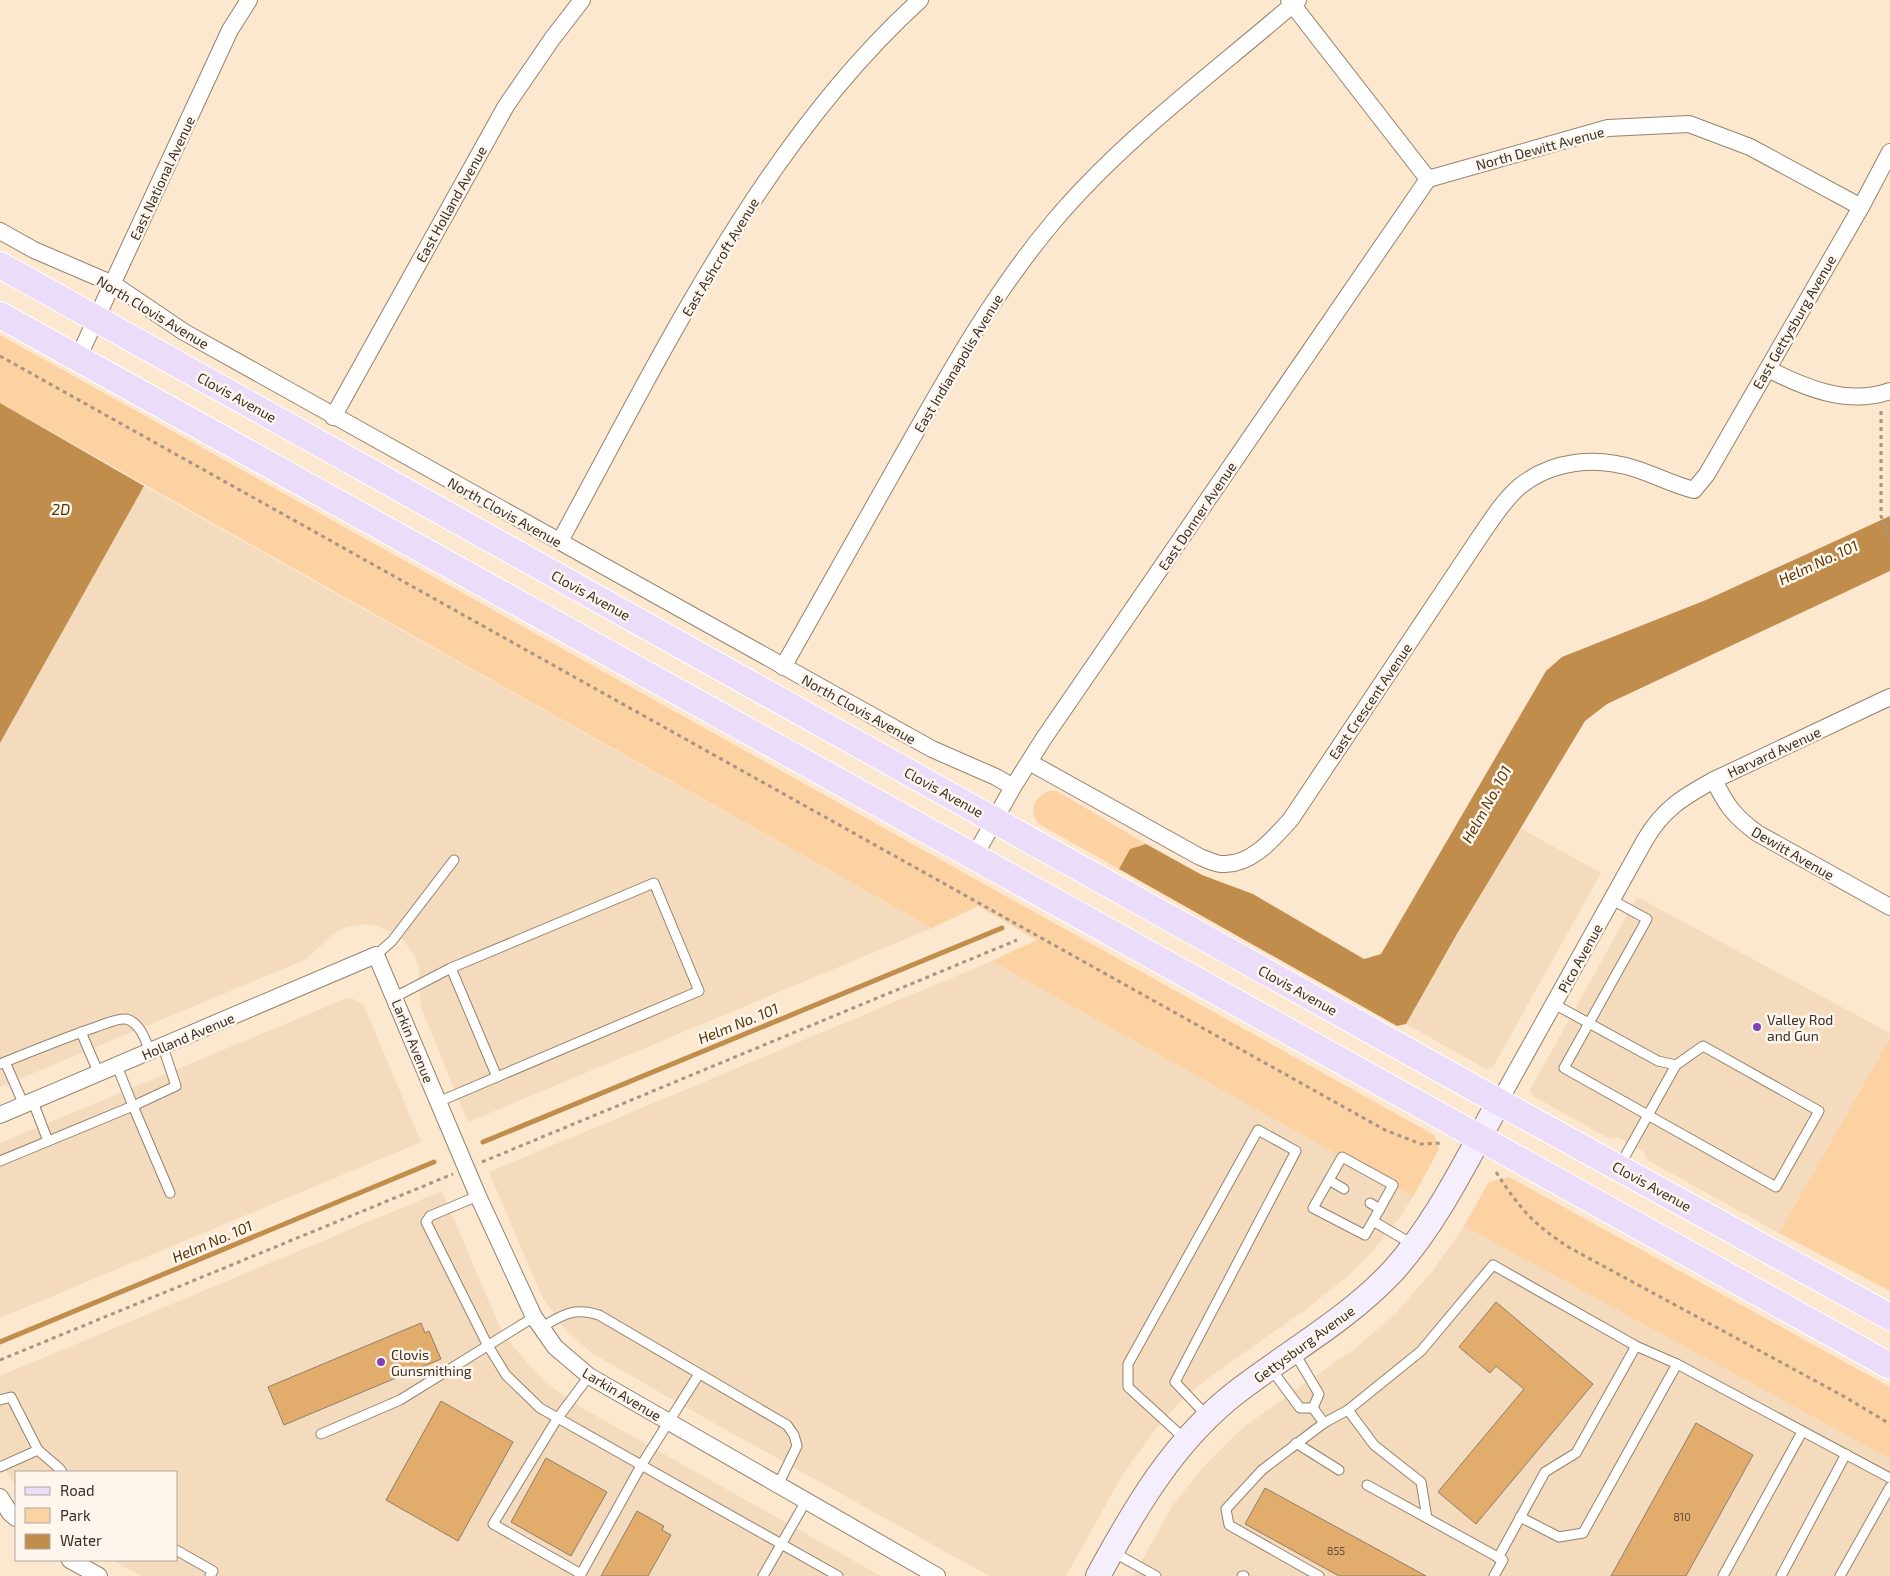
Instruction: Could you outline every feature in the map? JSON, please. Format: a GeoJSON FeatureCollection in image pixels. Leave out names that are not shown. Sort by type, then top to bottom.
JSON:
{"type":"FeatureCollection","features":[{"type":"Feature","properties":{"kind":"main road","name":"Clovis Avenue"},"geometry":{"type":"LineString","coordinates":[[0,265],[1499,1102],[1890,1317]]}},
{"type":"Feature","properties":{"kind":"main road"},"geometry":{"type":"LineString","coordinates":[[0,315],[974,857],[1474,1147],[1890,1366]]}},
{"type":"Feature","properties":{"kind":"street","name":"East National Avenue"},"geometry":{"type":"LineString","coordinates":[[78,358],[230,30],[249,0]]}},
{"type":"Feature","properties":{"kind":"street","name":"East Holland Avenue"},"geometry":{"type":"LineString","coordinates":[[333,417],[506,106],[552,39],[582,0]]}},
{"type":"Feature","properties":{"kind":"street","name":"East Ashcroft Avenue"},"geometry":{"type":"LineString","coordinates":[[560,541],[696,294],[771,175],[812,117],[851,71],[899,19],[920,0]]}},
{"type":"Feature","properties":{"kind":"street"},"geometry":{"type":"LineString","coordinates":[[1293,1],[1428,179]]}},
{"type":"Feature","properties":{"kind":"street","name":"East Indianapolis Avenue"},"geometry":{"type":"LineString","coordinates":[[783,667],[955,363],[982,318],[1021,263],[1054,221],[1095,176],[1203,78],[1293,1]]}},
{"type":"Feature","properties":{"kind":"street","name":"North Dewitt Avenue"},"geometry":{"type":"LineString","coordinates":[[1428,179],[1608,128],[1688,124],[1750,147],[1861,207]]}},
{"type":"Feature","properties":{"kind":"street","name":"East Gettysburg Avenue"},"geometry":{"type":"LineString","coordinates":[[1694,490],[1707,474],[1861,207],[1890,152]]}},
{"type":"Feature","properties":{"kind":"street","name":"East Donner Avenue"},"geometry":{"type":"LineString","coordinates":[[974,857],[994,820],[1030,762],[1428,179]]}},
{"type":"Feature","properties":{"kind":"street","name":"North Clovis Avenue"},"geometry":{"type":"LineString","coordinates":[[0,231],[34,250],[112,284],[133,296],[184,332],[333,417],[560,541],[932,749],[996,777],[1013,788]]}},
{"type":"Feature","properties":{"kind":"street"},"geometry":{"type":"LineString","coordinates":[[1768,368],[1810,388],[1831,394],[1859,396],[1890,391]]}},
{"type":"Feature","properties":{"kind":"street","name":"East Crescent Avenue"},"geometry":{"type":"LineString","coordinates":[[1030,762],[1200,857],[1221,864],[1236,862],[1255,854],[1291,819],[1481,535],[1499,509],[1519,487],[1542,473],[1568,463],[1601,461],[1635,468],[1694,490]]}},
{"type":"Feature","properties":{"kind":"street","name":"Harvard Avenue"},"geometry":{"type":"LineString","coordinates":[[1662,814],[1686,795],[1714,780],[1890,698]]}},
{"type":"Feature","properties":{"kind":"street","name":"Dewitt Avenue"},"geometry":{"type":"LineString","coordinates":[[1714,780],[1723,800],[1744,824],[1765,838],[1890,907]]}},
{"type":"Feature","properties":{"kind":"street","name":"Pico Avenue"},"geometry":{"type":"LineString","coordinates":[[1499,1102],[1648,834],[1662,814]]}},
{"type":"Feature","properties":{"kind":"street","name":"Larkin Avenue"},"geometry":{"type":"LineString","coordinates":[[376,955],[478,1196],[537,1323],[555,1347],[588,1376],[937,1576]]}},
{"type":"Feature","properties":{"kind":"street","name":"Holland Avenue"},"geometry":{"type":"LineString","coordinates":[[0,1115],[376,955]]}},
{"type":"Feature","properties":{"kind":"street","name":"Gettysburg Avenue"},"geometry":{"type":"LineString","coordinates":[[1098,1576],[1138,1505],[1186,1440],[1208,1417],[1237,1392],[1364,1300],[1415,1246],[1435,1216],[1499,1102]]}},
{"type":"Feature","properties":{"kind":"street"},"geometry":{"type":"LineString","coordinates":[[0,1497],[10,1513],[15,1517]]}},
{"type":"Feature","properties":{"kind":"street"},"geometry":{"type":"LineString","coordinates":[[72,1561],[99,1576]]}},
{"type":"Feature","properties":{"kind":"lane"},"geometry":{"type":"LineString","coordinates":[[376,955],[392,941],[454,860]]}},
{"type":"Feature","properties":{"kind":"lane"},"geometry":{"type":"LineString","coordinates":[[395,997],[451,968],[654,883],[699,991],[438,1102]]}},
{"type":"Feature","properties":{"kind":"lane"},"geometry":{"type":"LineString","coordinates":[[1612,900],[1647,919],[1564,1068],[1649,1115],[1776,1187],[1820,1111],[1703,1046],[1676,1066],[1649,1115],[1619,1167]]}},
{"type":"Feature","properties":{"kind":"lane"},"geometry":{"type":"LineString","coordinates":[[451,968],[498,1077]]}},
{"type":"Feature","properties":{"kind":"lane"},"geometry":{"type":"LineString","coordinates":[[1554,1004],[1658,1061],[1676,1066]]}},
{"type":"Feature","properties":{"kind":"lane"},"geometry":{"type":"LineString","coordinates":[[0,1161],[133,1106],[176,1086],[156,1049],[133,1023],[126,1019],[115,1021],[81,1032],[3,1063],[28,1103],[48,1141]]}},
{"type":"Feature","properties":{"kind":"lane"},"geometry":{"type":"LineString","coordinates":[[81,1032],[99,1074]]}},
{"type":"Feature","properties":{"kind":"lane"},"geometry":{"type":"LineString","coordinates":[[117,1066],[170,1193]]}},
{"type":"Feature","properties":{"kind":"lane"},"geometry":{"type":"LineString","coordinates":[[1186,1440],[1128,1387],[1128,1364],[1258,1130],[1296,1151],[1175,1382],[1208,1417]]}},
{"type":"Feature","properties":{"kind":"lane"},"geometry":{"type":"LineString","coordinates":[[1342,1157],[1393,1184],[1365,1235],[1313,1208],[1329,1180],[1342,1157]]}},
{"type":"Feature","properties":{"kind":"lane"},"geometry":{"type":"LineString","coordinates":[[1329,1180],[1344,1189]]}},
{"type":"Feature","properties":{"kind":"lane"},"geometry":{"type":"LineString","coordinates":[[478,1196],[430,1216],[426,1222],[488,1344],[506,1375],[540,1408],[557,1419],[642,1464],[838,1576]]}},
{"type":"Feature","properties":{"kind":"lane"},"geometry":{"type":"LineString","coordinates":[[1370,1203],[1380,1209]]}},
{"type":"Feature","properties":{"kind":"lane"},"geometry":{"type":"LineString","coordinates":[[1373,1221],[1415,1246]]}},
{"type":"Feature","properties":{"kind":"lane"},"geometry":{"type":"LineString","coordinates":[[1319,1576],[1229,1525],[1226,1509],[1262,1470],[1296,1443],[1348,1410],[1421,1352],[1493,1265],[1636,1346],[1677,1364],[1890,1478]]}},
{"type":"Feature","properties":{"kind":"lane"},"geometry":{"type":"LineString","coordinates":[[321,1434],[400,1400],[488,1344],[566,1313],[586,1311],[599,1315],[787,1425],[794,1434],[797,1446],[778,1485]]}},
{"type":"Feature","properties":{"kind":"lane"},"geometry":{"type":"LineString","coordinates":[[1498,1558],[1545,1472],[1576,1453],[1636,1346]]}},
{"type":"Feature","properties":{"kind":"lane"},"geometry":{"type":"LineString","coordinates":[[1294,1352],[1319,1394],[1313,1408]]}},
{"type":"Feature","properties":{"kind":"lane"},"geometry":{"type":"LineString","coordinates":[[1520,1517],[1559,1537],[1583,1533],[1677,1364]]}},
{"type":"Feature","properties":{"kind":"lane"},"geometry":{"type":"LineString","coordinates":[[1271,1368],[1300,1408],[1313,1408]]}},
{"type":"Feature","properties":{"kind":"lane"},"geometry":{"type":"LineString","coordinates":[[588,1376],[557,1419],[494,1524],[581,1574],[642,1464],[699,1374]]}},
{"type":"Feature","properties":{"kind":"lane"},"geometry":{"type":"LineString","coordinates":[[0,1400],[12,1396],[38,1450],[61,1471]]}},
{"type":"Feature","properties":{"kind":"lane"},"geometry":{"type":"LineString","coordinates":[[1313,1408],[1324,1424]]}},
{"type":"Feature","properties":{"kind":"lane"},"geometry":{"type":"LineString","coordinates":[[1348,1410],[1374,1445],[1421,1482],[1427,1518]]}},
{"type":"Feature","properties":{"kind":"lane"},"geometry":{"type":"LineString","coordinates":[[1723,1576],[1802,1432]]}},
{"type":"Feature","properties":{"kind":"lane"},"geometry":{"type":"LineString","coordinates":[[1296,1443],[1339,1470]]}},
{"type":"Feature","properties":{"kind":"lane"},"geometry":{"type":"LineString","coordinates":[[0,1467],[38,1450]]}},
{"type":"Feature","properties":{"kind":"lane"},"geometry":{"type":"LineString","coordinates":[[1781,1576],[1846,1454]]}},
{"type":"Feature","properties":{"kind":"lane"},"geometry":{"type":"LineString","coordinates":[[1367,1485],[1503,1560],[1494,1576]]}},
{"type":"Feature","properties":{"kind":"lane"},"geometry":{"type":"LineString","coordinates":[[1840,1576],[1890,1487]]}},
{"type":"Feature","properties":{"kind":"lane"},"geometry":{"type":"LineString","coordinates":[[763,1576],[806,1501]]}},
{"type":"Feature","properties":{"kind":"lane"},"geometry":{"type":"LineString","coordinates":[[178,1551],[213,1571],[210,1576]]}},
{"type":"Feature","properties":{"kind":"lane"},"geometry":{"type":"LineString","coordinates":[[1111,1551],[1156,1576]]}},
{"type":"Feature","properties":{"kind":"path"},"geometry":{"type":"LineString","coordinates":[[0,356],[1385,1130],[1421,1144],[1441,1142],[1474,1147],[1497,1173],[1511,1196],[1527,1215],[1544,1230],[1570,1248],[1836,1392],[1890,1424]]}},
{"type":"Feature","properties":{"kind":"path"},"geometry":{"type":"LineString","coordinates":[[1881,410],[1881,516],[1890,540]]}},
{"type":"Feature","properties":{"kind":"path"},"geometry":{"type":"LineString","coordinates":[[0,1360],[467,1169],[1017,940]]}},
{"type":"Feature","properties":{"kind":"shaded area"},"geometry":{"type":"Polygon","coordinates":[[[144,486],[932,928],[468,1122],[422,1010],[419,968],[416,958],[404,941],[396,934],[366,924],[343,928],[333,934],[302,961],[0,1087],[0,743],[144,486]]]}},
{"type":"Feature","properties":{"kind":"shaded area"},"geometry":{"type":"Polygon","coordinates":[[[1520,828],[1601,873],[1493,1067],[1486,1069],[1406,1024],[1520,828]]]}},
{"type":"Feature","properties":{"kind":"shaded area"},"geometry":{"type":"Polygon","coordinates":[[[1637,897],[1890,1033],[1890,1038],[1779,1233],[1647,1160],[1644,1152],[1618,1137],[1610,1139],[1533,1096],[1530,1090],[1637,897]]]}},
{"type":"Feature","properties":{"kind":"shaded area"},"geometry":{"type":"Polygon","coordinates":[[[992,961],[1413,1197],[1400,1217],[1372,1252],[1350,1274],[1309,1307],[1211,1376],[1182,1400],[1158,1426],[1123,1474],[1066,1576],[989,1576],[590,1352],[563,1327],[542,1297],[489,1172],[992,961]]]}},
{"type":"Feature","properties":{"kind":"shaded area"},"geometry":{"type":"Polygon","coordinates":[[[351,998],[362,1003],[365,1008],[421,1142],[0,1318],[0,1143],[351,998]]]}},
{"type":"Feature","properties":{"kind":"shaded area"},"geometry":{"type":"Polygon","coordinates":[[[442,1191],[497,1321],[512,1345],[553,1388],[582,1408],[881,1576],[141,1576],[114,1561],[178,1561],[178,1471],[15,1471],[15,1485],[0,1459],[0,1376],[442,1191]]]}},
{"type":"Feature","properties":{"kind":"shaded area"},"geometry":{"type":"Polygon","coordinates":[[[1464,1226],[1890,1459],[1890,1576],[1133,1576],[1173,1505],[1205,1465],[1252,1421],[1357,1347],[1395,1314],[1432,1272],[1464,1226]]]}},
{"type":"Feature","properties":{"kind":"green space"},"geometry":{"type":"Polygon","coordinates":[[[0,335],[1434,1135],[1439,1149],[1413,1197],[992,961],[1037,940],[978,906],[932,928],[0,403],[0,335]]]}},
{"type":"Feature","properties":{"kind":"green space"},"geometry":{"type":"Polygon","coordinates":[[[1048,791],[1057,791],[1146,844],[1130,849],[1119,869],[1039,824],[1034,814],[1034,805],[1039,797],[1048,791]]]}},
{"type":"Feature","properties":{"kind":"green space"},"geometry":{"type":"Polygon","coordinates":[[[1890,1038],[1890,1291],[1779,1233],[1890,1038]]]}},
{"type":"Feature","properties":{"kind":"green space"},"geometry":{"type":"Polygon","coordinates":[[[1509,1177],[1890,1387],[1890,1459],[1464,1226],[1489,1182],[1509,1177]]]}},
{"type":"Feature","properties":{"kind":"water","name":"2D"},"geometry":{"type":"Polygon","coordinates":[[[0,403],[144,486],[0,743],[0,403]]]}},
{"type":"Feature","properties":{"kind":"water"},"geometry":{"type":"Polygon","coordinates":[[[1890,516],[1890,571],[1607,704],[1585,721],[1457,934],[1406,1024],[1397,1026],[1119,869],[1130,849],[1146,844],[1202,875],[1253,894],[1364,959],[1381,954],[1546,671],[1562,657],[1706,600],[1890,516]]]}},
{"type":"Feature","properties":{"kind":"building"},"geometry":{"type":"Polygon","coordinates":[[[1496,1302],[1593,1384],[1476,1524],[1438,1492],[1524,1389],[1496,1366],[1490,1373],[1459,1347],[1496,1302]]]}},
{"type":"Feature","properties":{"kind":"building"},"geometry":{"type":"Polygon","coordinates":[[[421,1323],[425,1333],[429,1331],[441,1359],[284,1425],[268,1387],[421,1323]]]}},
{"type":"Feature","properties":{"kind":"building"},"geometry":{"type":"Polygon","coordinates":[[[441,1401],[513,1442],[458,1541],[386,1500],[441,1401]]]}},
{"type":"Feature","properties":{"kind":"building"},"geometry":{"type":"Polygon","coordinates":[[[1696,1423],[1753,1455],[1686,1576],[1611,1576],[1696,1423]]]}},
{"type":"Feature","properties":{"kind":"building"},"geometry":{"type":"Polygon","coordinates":[[[546,1458],[607,1492],[571,1556],[511,1522],[546,1458]]]}},
{"type":"Feature","properties":{"kind":"building"},"geometry":{"type":"Polygon","coordinates":[[[1265,1488],[1426,1576],[1339,1576],[1245,1524],[1265,1488]]]}},
{"type":"Feature","properties":{"kind":"building"},"geometry":{"type":"Polygon","coordinates":[[[637,1511],[664,1526],[662,1530],[671,1535],[648,1576],[601,1576],[637,1511]]]}},
{"type":"Feature","properties":{"kind":"waterway","name":"Helm No. 101"},"geometry":{"type":"LineString","coordinates":[[483,1142],[1002,928]]}},
{"type":"Feature","properties":{"kind":"waterway","name":"Helm No. 101"},"geometry":{"type":"LineString","coordinates":[[0,1342],[434,1162]]}},
{"type":"Feature","properties":{"kind":"place","name":"Valley Rod and Gun"},"geometry":{"type":"Point","coordinates":[1757,1027]}},
{"type":"Feature","properties":{"kind":"place","name":"Clovis Gunsmithing"},"geometry":{"type":"Point","coordinates":[381,1362]}}]}
